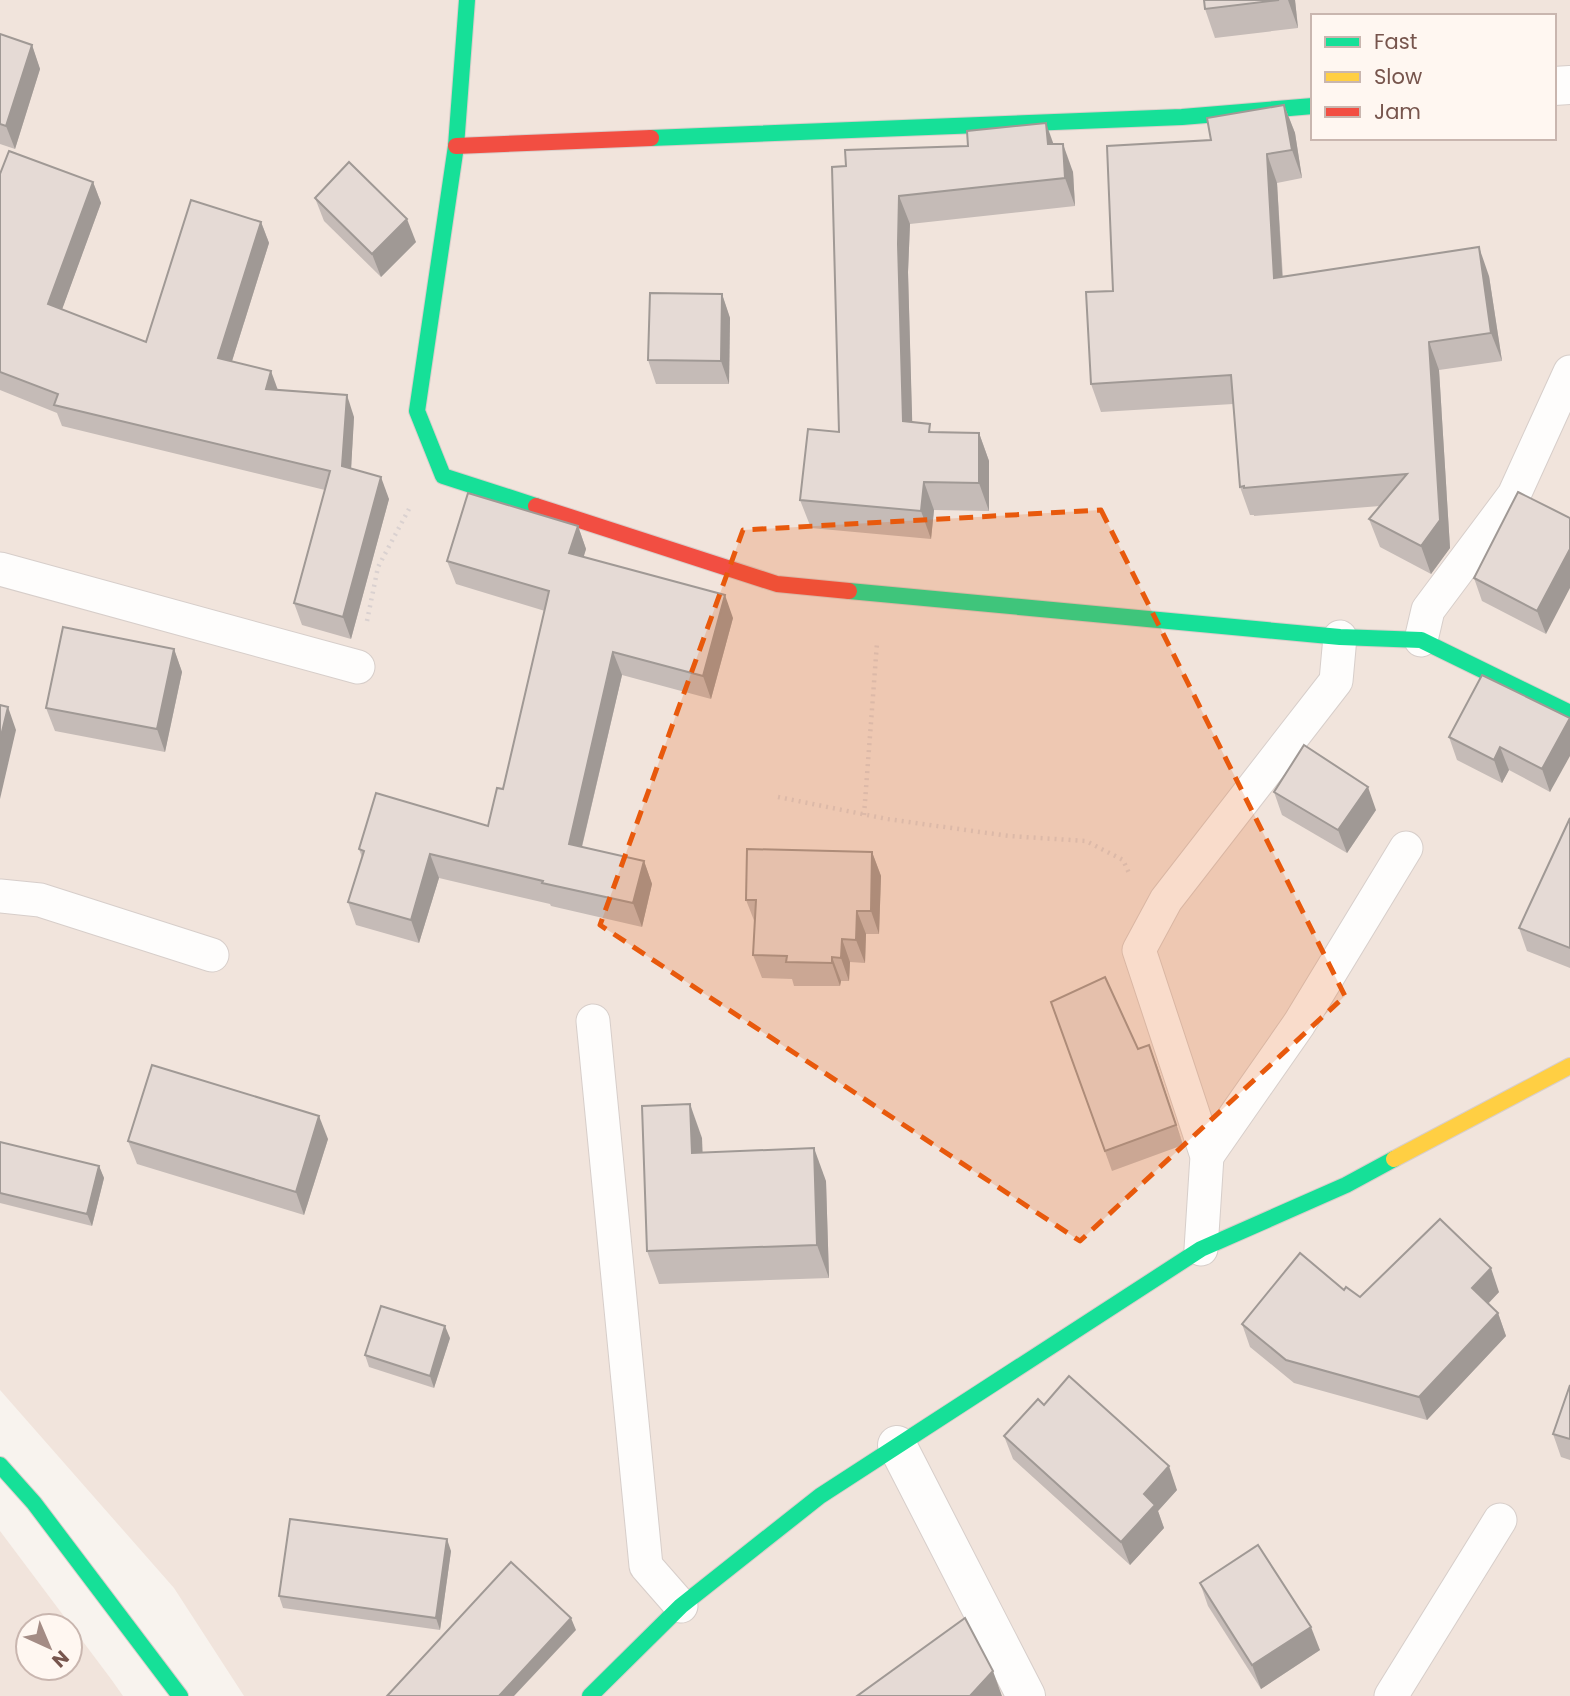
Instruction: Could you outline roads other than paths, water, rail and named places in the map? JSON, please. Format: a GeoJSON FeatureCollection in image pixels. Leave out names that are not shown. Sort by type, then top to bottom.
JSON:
{"type":"FeatureCollection","features":[{"type":"Feature","properties":{"kind":"street"},"geometry":{"type":"LineString","coordinates":[[467,0],[456,146],[417,411],[443,476],[777,584],[1340,637],[1421,640],[1570,713]]}},
{"type":"Feature","properties":{"kind":"street"},"geometry":{"type":"LineString","coordinates":[[456,146],[1182,117],[1311,106]]}},
{"type":"Feature","properties":{"kind":"street"},"geometry":{"type":"LineString","coordinates":[[590,1696],[681,1606],[820,1496],[897,1445],[1202,1249],[1346,1185],[1570,1066]]}},
{"type":"Feature","properties":{"kind":"street"},"geometry":{"type":"LineString","coordinates":[[897,1445],[1026,1696]]}},
{"type":"Feature","properties":{"kind":"street"},"geometry":{"type":"LineString","coordinates":[[0,1465],[34,1503],[180,1696]]}},
{"type":"Feature","properties":{"kind":"lane"},"geometry":{"type":"LineString","coordinates":[[1421,640],[1429,610],[1514,495],[1570,372]]}},
{"type":"Feature","properties":{"kind":"lane"},"geometry":{"type":"LineString","coordinates":[[0,569],[358,667]]}},
{"type":"Feature","properties":{"kind":"lane"},"geometry":{"type":"LineString","coordinates":[[1202,1249],[1207,1156],[1139,950],[1166,900],[1336,681],[1340,637]]}},
{"type":"Feature","properties":{"kind":"lane"},"geometry":{"type":"LineString","coordinates":[[1207,1156],[1299,1024],[1406,848]]}},
{"type":"Feature","properties":{"kind":"lane"},"geometry":{"type":"LineString","coordinates":[[0,896],[40,900],[212,955]]}},
{"type":"Feature","properties":{"kind":"lane"},"geometry":{"type":"LineString","coordinates":[[593,1021],[646,1566],[681,1606]]}},
{"type":"Feature","properties":{"kind":"lane"},"geometry":{"type":"LineString","coordinates":[[1391,1696],[1500,1520]]}}]}
